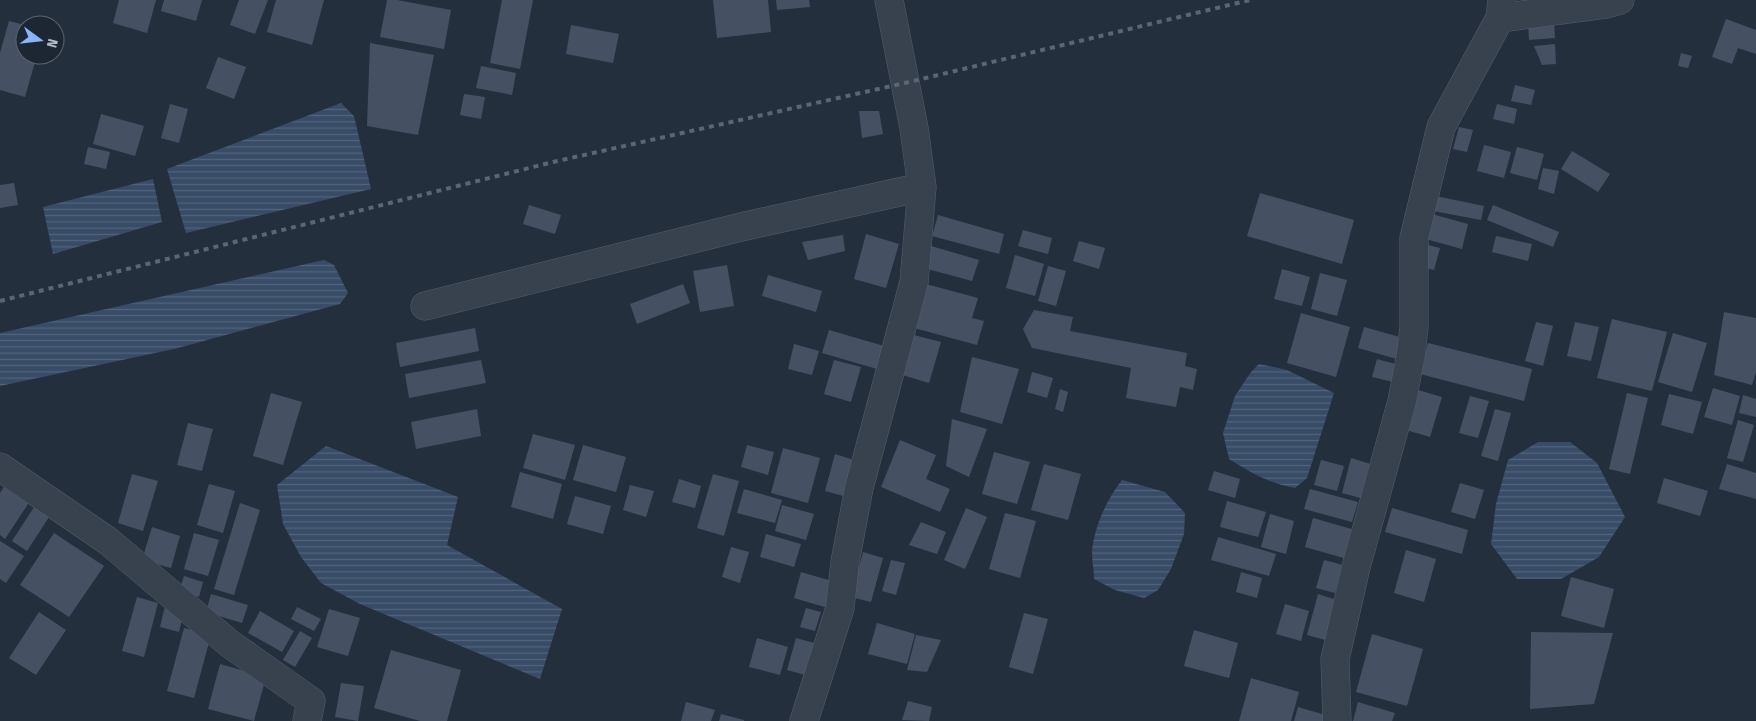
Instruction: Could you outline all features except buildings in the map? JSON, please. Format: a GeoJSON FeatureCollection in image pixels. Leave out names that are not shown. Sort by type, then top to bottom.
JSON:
{"type":"FeatureCollection","features":[{"type":"Feature","properties":{"kind":"street"},"geometry":{"type":"LineString","coordinates":[[804,721],[840,608],[845,562],[859,488],[914,282],[922,187],[914,128],[889,0]]}},
{"type":"Feature","properties":{"kind":"street"},"geometry":{"type":"LineString","coordinates":[[1337,721],[1335,659],[1356,567],[1402,401],[1414,327],[1414,238],[1441,127],[1501,9],[1606,4],[1620,0]]}},
{"type":"Feature","properties":{"kind":"street"},"geometry":{"type":"LineString","coordinates":[[425,306],[740,227],[922,187]]}},
{"type":"Feature","properties":{"kind":"street"},"geometry":{"type":"LineString","coordinates":[[0,467],[108,541],[230,644],[311,701],[307,721]]}},
{"type":"Feature","properties":{"kind":"water"},"geometry":{"type":"Polygon","coordinates":[[[341,103],[354,116],[371,189],[186,233],[167,169],[341,103]]]}},
{"type":"Feature","properties":{"kind":"water"},"geometry":{"type":"Polygon","coordinates":[[[153,179],[162,222],[53,254],[43,207],[153,179]]]}},
{"type":"Feature","properties":{"kind":"water"},"geometry":{"type":"Polygon","coordinates":[[[324,260],[334,265],[348,293],[340,304],[174,349],[0,386],[0,333],[324,260]]]}},
{"type":"Feature","properties":{"kind":"water"},"geometry":{"type":"Polygon","coordinates":[[[1259,364],[1287,370],[1334,393],[1307,478],[1295,488],[1268,480],[1229,459],[1223,433],[1235,396],[1251,372],[1259,364]]]}},
{"type":"Feature","properties":{"kind":"water"},"geometry":{"type":"Polygon","coordinates":[[[1538,442],[1570,442],[1597,463],[1625,517],[1599,557],[1561,579],[1517,579],[1491,544],[1496,504],[1508,460],[1538,442]]]}},
{"type":"Feature","properties":{"kind":"water"},"geometry":{"type":"Polygon","coordinates":[[[326,446],[458,497],[447,545],[562,609],[540,679],[360,604],[321,583],[301,557],[283,524],[277,485],[326,446]]]}},
{"type":"Feature","properties":{"kind":"water"},"geometry":{"type":"Polygon","coordinates":[[[1122,480],[1165,492],[1185,513],[1184,534],[1171,569],[1158,590],[1144,598],[1115,590],[1094,579],[1092,552],[1095,533],[1106,505],[1122,480]]]}},
{"type":"Feature","properties":{"kind":"railway"},"geometry":{"type":"LineString","coordinates":[[0,301],[553,162],[905,83],[1250,0]]}}]}
